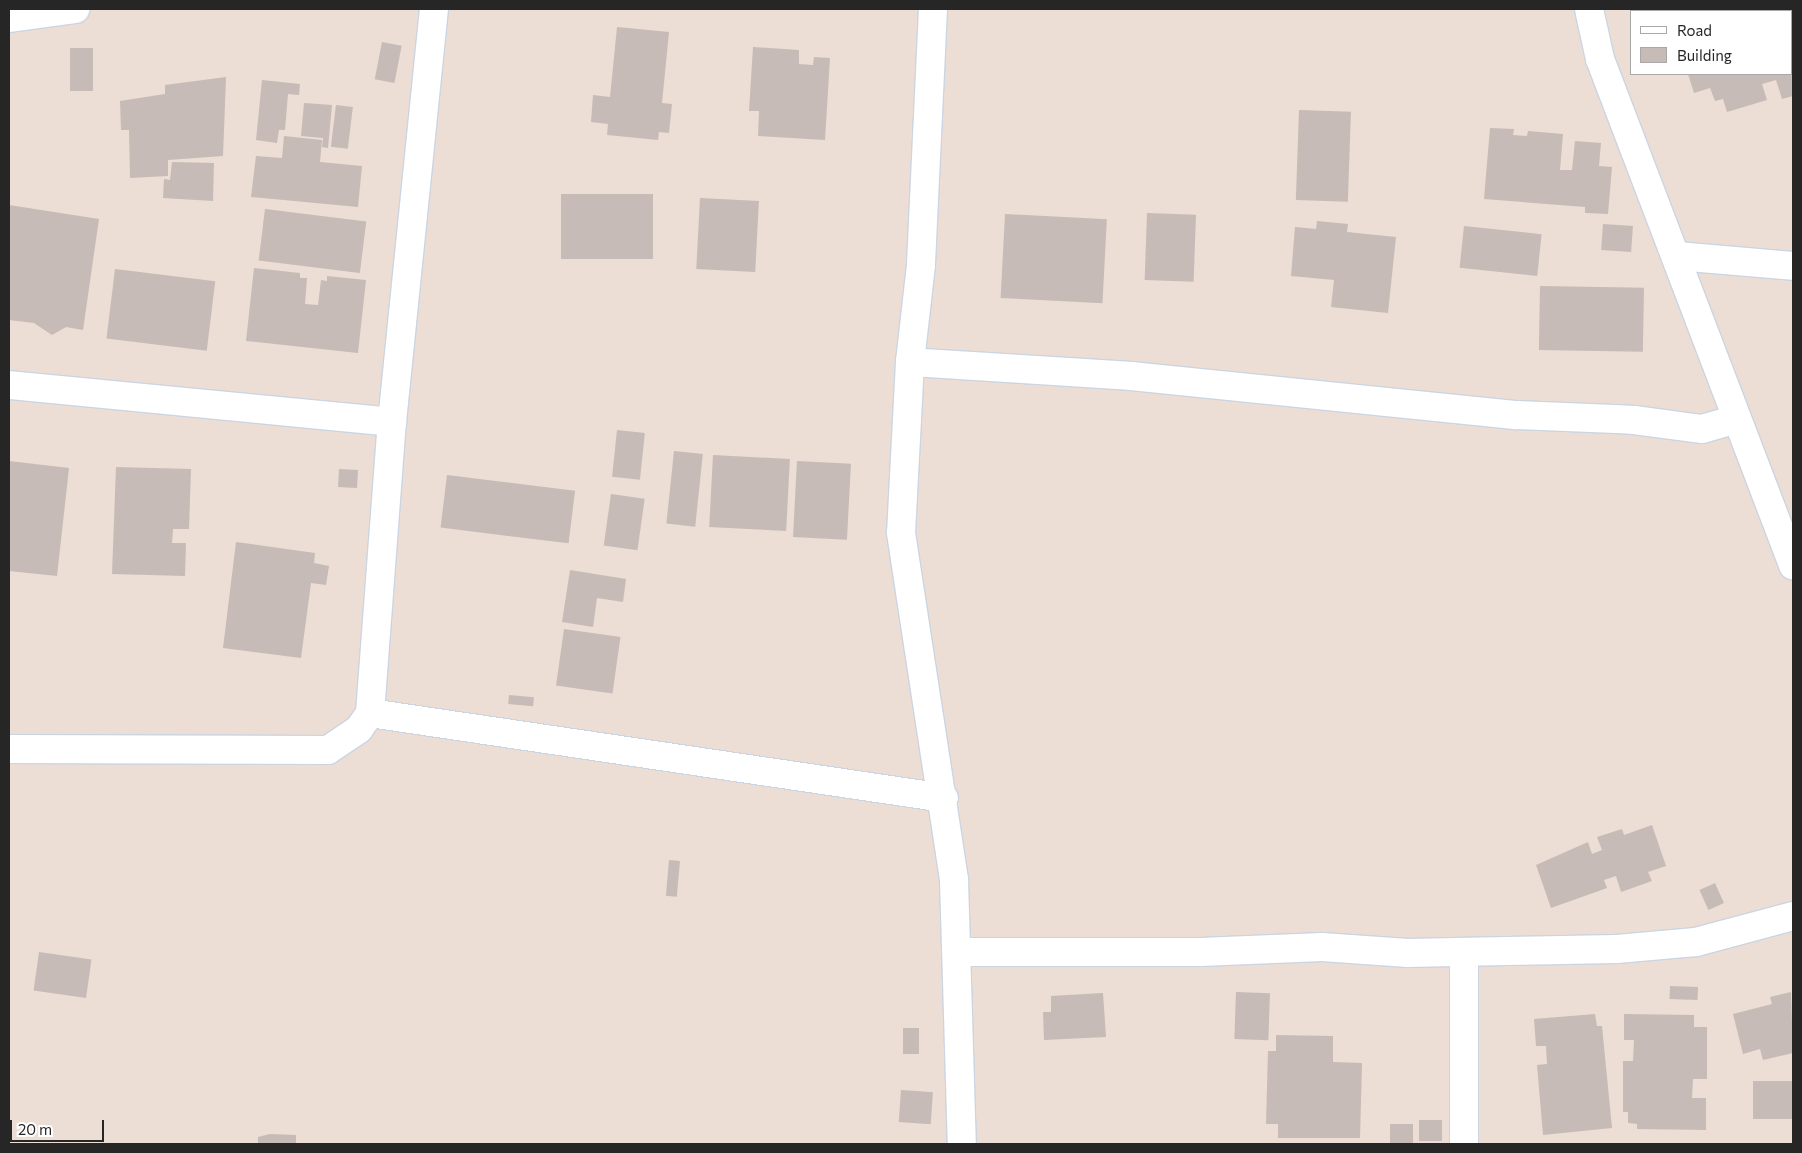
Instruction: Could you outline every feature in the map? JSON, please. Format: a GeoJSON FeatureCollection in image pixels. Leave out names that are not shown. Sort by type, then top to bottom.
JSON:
{"type":"FeatureCollection","features":[{"type":"Feature","properties":{"kind":"street"},"geometry":{"type":"LineString","coordinates":[[9,18],[75,9]]}},
{"type":"Feature","properties":{"kind":"street"},"geometry":{"type":"LineString","coordinates":[[9,749],[328,750],[359,729],[370,713],[392,422],[434,9]]}},
{"type":"Feature","properties":{"kind":"street"},"geometry":{"type":"LineString","coordinates":[[933,9],[921,265],[910,362],[901,533],[921,677],[944,798],[954,880],[958,952],[962,1144]]}},
{"type":"Feature","properties":{"kind":"street"},"geometry":{"type":"LineString","coordinates":[[1589,9],[1600,59],[1677,256],[1793,565]]}},
{"type":"Feature","properties":{"kind":"street"},"geometry":{"type":"LineString","coordinates":[[1677,256],[1793,266]]}},
{"type":"Feature","properties":{"kind":"street"},"geometry":{"type":"LineString","coordinates":[[910,362],[1122,376],[1517,415],[1634,420],[1702,428],[1737,419]]}},
{"type":"Feature","properties":{"kind":"street"},"geometry":{"type":"LineString","coordinates":[[9,385],[392,422]]}},
{"type":"Feature","properties":{"kind":"street"},"geometry":{"type":"LineString","coordinates":[[370,713],[944,798]]}},
{"type":"Feature","properties":{"kind":"street"},"geometry":{"type":"LineString","coordinates":[[958,952],[1201,952],[1322,947],[1464,952],[1617,949],[1696,942],[1793,916]]}},
{"type":"Feature","properties":{"kind":"street"},"geometry":{"type":"LineString","coordinates":[[1464,952],[1464,1144]]}},
{"type":"Feature","properties":{"kind":"building"},"geometry":{"type":"Polygon","coordinates":[[[617,27],[669,32],[662,103],[672,104],[669,133],[659,132],[658,140],[607,135],[608,124],[591,122],[593,95],[610,97],[617,27]]]}},
{"type":"Feature","properties":{"kind":"building"},"geometry":{"type":"Polygon","coordinates":[[[382,42],[402,46],[394,83],[375,79],[382,42]]]}},
{"type":"Feature","properties":{"kind":"building"},"geometry":{"type":"Polygon","coordinates":[[[753,47],[799,50],[799,64],[813,65],[814,57],[830,58],[825,140],[758,136],[759,111],[749,111],[753,47]]]}},
{"type":"Feature","properties":{"kind":"building"},"geometry":{"type":"Polygon","coordinates":[[[70,48],[93,48],[93,91],[70,91],[70,48]]]}},
{"type":"Feature","properties":{"kind":"building"},"geometry":{"type":"Polygon","coordinates":[[[1688,75],[1792,75],[1793,96],[1782,99],[1776,80],[1762,84],[1767,100],[1727,112],[1723,99],[1715,101],[1710,88],[1694,93],[1688,75]]]}},
{"type":"Feature","properties":{"kind":"building"},"geometry":{"type":"Polygon","coordinates":[[[226,77],[223,156],[168,160],[168,176],[130,178],[129,130],[121,130],[120,101],[165,94],[165,85],[226,77]]]}},
{"type":"Feature","properties":{"kind":"building"},"geometry":{"type":"Polygon","coordinates":[[[262,80],[300,84],[299,95],[288,94],[285,130],[279,130],[277,143],[256,140],[262,80]]]}},
{"type":"Feature","properties":{"kind":"building"},"geometry":{"type":"Polygon","coordinates":[[[304,103],[332,105],[328,148],[322,147],[323,138],[301,136],[304,103]]]}},
{"type":"Feature","properties":{"kind":"building"},"geometry":{"type":"Polygon","coordinates":[[[336,105],[353,107],[348,149],[331,147],[336,105]]]}},
{"type":"Feature","properties":{"kind":"building"},"geometry":{"type":"Polygon","coordinates":[[[1299,110],[1351,112],[1348,202],[1296,200],[1299,110]]]}},
{"type":"Feature","properties":{"kind":"building"},"geometry":{"type":"Polygon","coordinates":[[[1490,128],[1514,129],[1513,135],[1527,136],[1528,131],[1563,134],[1560,170],[1572,170],[1575,141],[1601,143],[1599,166],[1612,167],[1608,214],[1585,213],[1585,207],[1484,199],[1490,128]]]}},
{"type":"Feature","properties":{"kind":"building"},"geometry":{"type":"Polygon","coordinates":[[[284,136],[322,140],[320,162],[362,166],[358,207],[251,197],[256,156],[282,158],[284,136]]]}},
{"type":"Feature","properties":{"kind":"building"},"geometry":{"type":"Polygon","coordinates":[[[172,162],[214,163],[213,201],[163,198],[164,179],[170,180],[172,162]]]}},
{"type":"Feature","properties":{"kind":"building"},"geometry":{"type":"Polygon","coordinates":[[[561,194],[653,194],[653,259],[561,259],[561,194]]]}},
{"type":"Feature","properties":{"kind":"building"},"geometry":{"type":"Polygon","coordinates":[[[700,198],[759,201],[755,272],[696,269],[700,198]]]}},
{"type":"Feature","properties":{"kind":"building"},"geometry":{"type":"Polygon","coordinates":[[[9,205],[99,219],[83,330],[66,327],[52,335],[34,323],[9,320],[9,205]]]}},
{"type":"Feature","properties":{"kind":"building"},"geometry":{"type":"Polygon","coordinates":[[[265,209],[366,221],[360,273],[259,261],[265,209]]]}},
{"type":"Feature","properties":{"kind":"building"},"geometry":{"type":"Polygon","coordinates":[[[1147,213],[1196,215],[1194,282],[1145,280],[1147,213]]]}},
{"type":"Feature","properties":{"kind":"building"},"geometry":{"type":"Polygon","coordinates":[[[1005,214],[1107,219],[1102,303],[1001,298],[1005,214]]]}},
{"type":"Feature","properties":{"kind":"building"},"geometry":{"type":"Polygon","coordinates":[[[1317,221],[1348,224],[1347,232],[1396,237],[1388,313],[1331,307],[1334,280],[1291,276],[1295,227],[1316,229],[1317,221]]]}},
{"type":"Feature","properties":{"kind":"building"},"geometry":{"type":"Polygon","coordinates":[[[1603,224],[1633,226],[1631,252],[1601,250],[1603,224]]]}},
{"type":"Feature","properties":{"kind":"building"},"geometry":{"type":"Polygon","coordinates":[[[1464,226],[1542,234],[1537,276],[1460,268],[1464,226]]]}},
{"type":"Feature","properties":{"kind":"building"},"geometry":{"type":"Polygon","coordinates":[[[254,268],[300,273],[300,278],[307,278],[305,304],[318,305],[321,280],[327,281],[327,276],[366,280],[358,353],[246,341],[254,268]]]}},
{"type":"Feature","properties":{"kind":"building"},"geometry":{"type":"Polygon","coordinates":[[[115,269],[215,281],[207,351],[106,338],[115,269]]]}},
{"type":"Feature","properties":{"kind":"building"},"geometry":{"type":"Polygon","coordinates":[[[1540,286],[1644,288],[1643,352],[1539,350],[1540,286]]]}},
{"type":"Feature","properties":{"kind":"building"},"geometry":{"type":"Polygon","coordinates":[[[617,430],[645,433],[640,480],[612,477],[617,430]]]}},
{"type":"Feature","properties":{"kind":"building"},"geometry":{"type":"Polygon","coordinates":[[[674,451],[703,454],[695,527],[666,524],[674,451]]]}},
{"type":"Feature","properties":{"kind":"building"},"geometry":{"type":"Polygon","coordinates":[[[713,455],[790,459],[786,531],[709,527],[713,455]]]}},
{"type":"Feature","properties":{"kind":"building"},"geometry":{"type":"Polygon","coordinates":[[[9,461],[69,468],[57,576],[9,571],[9,461]]]}},
{"type":"Feature","properties":{"kind":"building"},"geometry":{"type":"Polygon","coordinates":[[[797,461],[851,464],[847,540],[793,537],[797,461]]]}},
{"type":"Feature","properties":{"kind":"building"},"geometry":{"type":"Polygon","coordinates":[[[116,467],[191,469],[189,529],[173,529],[172,543],[186,543],[185,576],[112,574],[116,467]]]}},
{"type":"Feature","properties":{"kind":"building"},"geometry":{"type":"Polygon","coordinates":[[[339,469],[358,470],[357,488],[338,487],[339,469]]]}},
{"type":"Feature","properties":{"kind":"building"},"geometry":{"type":"Polygon","coordinates":[[[447,475],[575,491],[569,543],[441,528],[447,475]]]}},
{"type":"Feature","properties":{"kind":"building"},"geometry":{"type":"Polygon","coordinates":[[[611,494],[645,499],[637,550],[604,545],[611,494]]]}},
{"type":"Feature","properties":{"kind":"building"},"geometry":{"type":"Polygon","coordinates":[[[236,542],[315,553],[314,563],[329,566],[326,585],[311,583],[301,658],[223,648],[236,542]]]}},
{"type":"Feature","properties":{"kind":"building"},"geometry":{"type":"Polygon","coordinates":[[[570,570],[626,579],[623,602],[597,598],[593,627],[562,622],[570,570]]]}},
{"type":"Feature","properties":{"kind":"building"},"geometry":{"type":"Polygon","coordinates":[[[564,629],[620,637],[613,693],[556,685],[564,629]]]}},
{"type":"Feature","properties":{"kind":"building"},"geometry":{"type":"Polygon","coordinates":[[[509,695],[534,697],[533,706],[508,704],[509,695]]]}},
{"type":"Feature","properties":{"kind":"building"},"geometry":{"type":"Polygon","coordinates":[[[1652,825],[1666,866],[1648,872],[1652,881],[1621,892],[1616,876],[1604,880],[1607,888],[1551,908],[1536,865],[1588,842],[1592,854],[1602,850],[1597,837],[1622,829],[1624,835],[1652,825]]]}},
{"type":"Feature","properties":{"kind":"building"},"geometry":{"type":"Polygon","coordinates":[[[669,860],[680,861],[677,897],[666,896],[669,860]]]}},
{"type":"Feature","properties":{"kind":"building"},"geometry":{"type":"Polygon","coordinates":[[[1715,883],[1724,903],[1708,910],[1699,890],[1715,883]]]}},
{"type":"Feature","properties":{"kind":"building"},"geometry":{"type":"Polygon","coordinates":[[[39,952],[91,959],[86,998],[34,991],[39,952]]]}},
{"type":"Feature","properties":{"kind":"building"},"geometry":{"type":"Polygon","coordinates":[[[1670,986],[1698,987],[1698,1000],[1670,999],[1670,986]]]}},
{"type":"Feature","properties":{"kind":"building"},"geometry":{"type":"Polygon","coordinates":[[[1236,992],[1270,993],[1268,1040],[1234,1039],[1236,992]]]}},
{"type":"Feature","properties":{"kind":"building"},"geometry":{"type":"Polygon","coordinates":[[[1791,992],[1793,1053],[1763,1060],[1760,1049],[1743,1054],[1733,1014],[1772,1004],[1770,997],[1791,992]]]}},
{"type":"Feature","properties":{"kind":"building"},"geometry":{"type":"Polygon","coordinates":[[[1103,993],[1106,1037],[1044,1040],[1043,1012],[1051,1012],[1051,996],[1103,993]]]}},
{"type":"Feature","properties":{"kind":"building"},"geometry":{"type":"Polygon","coordinates":[[[1595,1014],[1597,1026],[1602,1026],[1612,1128],[1543,1135],[1537,1065],[1547,1064],[1546,1046],[1536,1046],[1534,1019],[1595,1014]]]}},
{"type":"Feature","properties":{"kind":"building"},"geometry":{"type":"Polygon","coordinates":[[[1624,1014],[1694,1015],[1694,1027],[1707,1027],[1707,1079],[1693,1079],[1692,1098],[1706,1098],[1706,1130],[1637,1129],[1637,1124],[1628,1123],[1628,1112],[1623,1112],[1623,1061],[1633,1061],[1634,1040],[1624,1040],[1624,1014]]]}},
{"type":"Feature","properties":{"kind":"building"},"geometry":{"type":"Polygon","coordinates":[[[903,1028],[919,1028],[919,1054],[903,1054],[903,1028]]]}},
{"type":"Feature","properties":{"kind":"building"},"geometry":{"type":"Polygon","coordinates":[[[1276,1035],[1333,1036],[1333,1062],[1362,1063],[1360,1138],[1278,1138],[1278,1124],[1266,1124],[1268,1051],[1276,1051],[1276,1035]]]}},
{"type":"Feature","properties":{"kind":"building"},"geometry":{"type":"Polygon","coordinates":[[[1753,1081],[1793,1081],[1793,1119],[1753,1119],[1753,1081]]]}},
{"type":"Feature","properties":{"kind":"building"},"geometry":{"type":"Polygon","coordinates":[[[901,1090],[933,1092],[931,1124],[899,1122],[901,1090]]]}},
{"type":"Feature","properties":{"kind":"building"},"geometry":{"type":"Polygon","coordinates":[[[1419,1120],[1442,1120],[1442,1141],[1419,1141],[1419,1120]]]}},
{"type":"Feature","properties":{"kind":"building"},"geometry":{"type":"Polygon","coordinates":[[[1390,1124],[1413,1124],[1413,1144],[1390,1144],[1390,1124]]]}},
{"type":"Feature","properties":{"kind":"building"},"geometry":{"type":"Polygon","coordinates":[[[270,1134],[296,1135],[296,1144],[258,1144],[258,1137],[270,1134]]]}}]}
